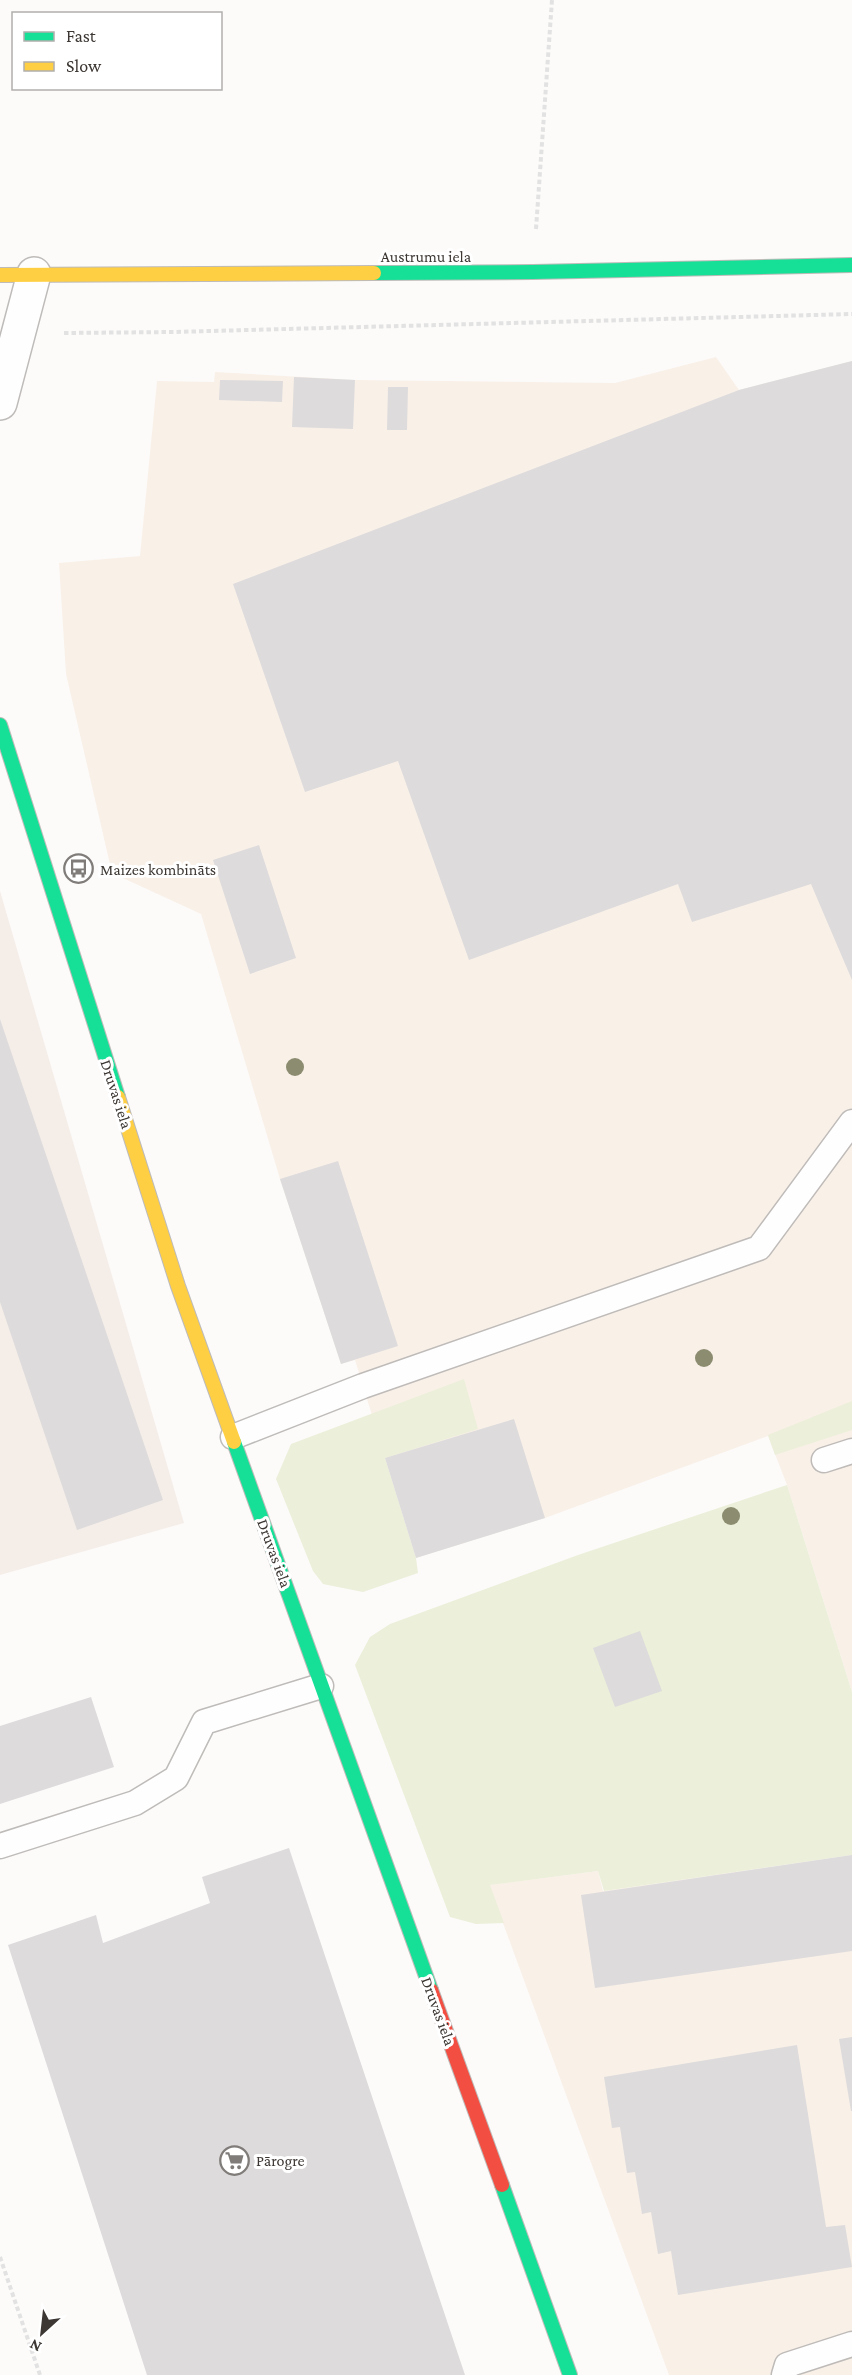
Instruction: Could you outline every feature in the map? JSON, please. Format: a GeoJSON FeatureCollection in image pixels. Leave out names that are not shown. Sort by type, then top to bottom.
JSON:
{"type":"FeatureCollection","features":[{"type":"Feature","properties":{"kind":"street","name":"Austrumu iela"},"geometry":{"type":"LineString","coordinates":[[0,274],[533,272],[852,266]]}},
{"type":"Feature","properties":{"kind":"street"},"geometry":{"type":"LineString","coordinates":[[0,403],[34,274]]}},
{"type":"Feature","properties":{"kind":"street","name":"Druvas iela"},"geometry":{"type":"LineString","coordinates":[[0,725],[178,1286],[570,2375]]}},
{"type":"Feature","properties":{"kind":"lane"},"geometry":{"type":"LineString","coordinates":[[233,1437],[363,1386],[759,1248],[852,1122]]}},
{"type":"Feature","properties":{"kind":"lane"},"geometry":{"type":"LineString","coordinates":[[824,1460],[852,1450]]}},
{"type":"Feature","properties":{"kind":"lane"},"geometry":{"type":"LineString","coordinates":[[0,1846],[135,1803],[176,1778],[204,1722],[321,1686]]}},
{"type":"Feature","properties":{"kind":"lane"},"geometry":{"type":"LineString","coordinates":[[784,2375],[787,2365],[852,2344]]}},
{"type":"Feature","properties":{"kind":"path"},"geometry":{"type":"LineString","coordinates":[[533,272],[552,0]]}},
{"type":"Feature","properties":{"kind":"path"},"geometry":{"type":"LineString","coordinates":[[18,333],[173,333],[852,314]]}},
{"type":"Feature","properties":{"kind":"path"},"geometry":{"type":"LineString","coordinates":[[0,2257],[40,2375]]}},
{"type":"Feature","properties":{"kind":"shaded area"},"geometry":{"type":"Polygon","coordinates":[[[716,357],[739,390],[852,361],[852,1692],[787,1485],[768,1436],[545,1518],[416,1558],[355,1360],[341,1364],[280,1179],[201,914],[112,873],[66,674],[59,563],[140,556],[157,381],[214,382],[215,372],[355,380],[615,383],[716,357]]]}},
{"type":"Feature","properties":{"kind":"shaded area"},"geometry":{"type":"Polygon","coordinates":[[[0,891],[184,1523],[0,1575],[0,891]]]}},
{"type":"Feature","properties":{"kind":"shaded area"},"geometry":{"type":"Polygon","coordinates":[[[852,1855],[852,2375],[669,2375],[489,1885],[598,1871],[603,1891],[852,1855]]]}},
{"type":"Feature","properties":{"kind":"green space"},"geometry":{"type":"Polygon","coordinates":[[[464,1379],[478,1429],[385,1458],[416,1558],[418,1573],[363,1592],[323,1584],[313,1571],[276,1479],[291,1444],[464,1379]]]}},
{"type":"Feature","properties":{"kind":"green space"},"geometry":{"type":"Polygon","coordinates":[[[852,1401],[852,1430],[775,1455],[768,1435],[852,1401]]]}},
{"type":"Feature","properties":{"kind":"green space"},"geometry":{"type":"Polygon","coordinates":[[[787,1485],[852,1692],[852,1855],[604,1891],[598,1871],[490,1885],[504,1923],[476,1924],[450,1917],[355,1665],[370,1637],[390,1624],[578,1555],[787,1485]]]}},
{"type":"Feature","properties":{"kind":"building"},"geometry":{"type":"Polygon","coordinates":[[[852,361],[852,980],[811,884],[692,922],[678,884],[469,960],[398,761],[305,792],[233,584],[739,390],[852,361]]]}},
{"type":"Feature","properties":{"kind":"building"},"geometry":{"type":"Polygon","coordinates":[[[294,377],[355,380],[353,429],[292,427],[294,377]]]}},
{"type":"Feature","properties":{"kind":"building"},"geometry":{"type":"Polygon","coordinates":[[[220,380],[283,381],[282,402],[219,400],[220,380]]]}},
{"type":"Feature","properties":{"kind":"building"},"geometry":{"type":"Polygon","coordinates":[[[388,387],[408,387],[407,430],[387,430],[388,387]]]}},
{"type":"Feature","properties":{"kind":"building"},"geometry":{"type":"Polygon","coordinates":[[[259,845],[296,958],[250,974],[213,860],[259,845]]]}},
{"type":"Feature","properties":{"kind":"building"},"geometry":{"type":"Polygon","coordinates":[[[0,1019],[163,1500],[77,1530],[0,1302],[0,1019]]]}},
{"type":"Feature","properties":{"kind":"building"},"geometry":{"type":"Polygon","coordinates":[[[338,1161],[398,1346],[341,1364],[280,1179],[338,1161]]]}},
{"type":"Feature","properties":{"kind":"building"},"geometry":{"type":"Polygon","coordinates":[[[514,1419],[545,1518],[416,1558],[385,1458],[514,1419]]]}},
{"type":"Feature","properties":{"kind":"building"},"geometry":{"type":"Polygon","coordinates":[[[640,1631],[662,1691],[615,1707],[593,1648],[640,1631]]]}},
{"type":"Feature","properties":{"kind":"building"},"geometry":{"type":"Polygon","coordinates":[[[91,1697],[114,1767],[0,1804],[0,1726],[91,1697]]]}},
{"type":"Feature","properties":{"kind":"building","name":"Pārogre"},"geometry":{"type":"Polygon","coordinates":[[[289,1848],[465,2375],[147,2375],[8,1945],[96,1915],[103,1943],[210,1903],[202,1877],[289,1848]]]}},
{"type":"Feature","properties":{"kind":"building"},"geometry":{"type":"Polygon","coordinates":[[[852,1855],[852,1951],[595,1988],[581,1895],[852,1855]]]}},
{"type":"Feature","properties":{"kind":"building"},"geometry":{"type":"Polygon","coordinates":[[[852,2037],[852,2111],[851,2111],[839,2039],[852,2037]]]}},
{"type":"Feature","properties":{"kind":"building"},"geometry":{"type":"Polygon","coordinates":[[[797,2045],[826,2227],[845,2225],[852,2267],[678,2295],[671,2251],[658,2254],[651,2212],[642,2214],[635,2172],[627,2173],[620,2127],[612,2128],[604,2077],[797,2045]]]}},
{"type":"Feature","properties":{"kind":"traffic: fast"},"geometry":{"type":"LineString","coordinates":[[374,273],[852,265]]}},
{"type":"Feature","properties":{"kind":"traffic: fast"},"geometry":{"type":"LineString","coordinates":[[0,725],[118,1097]]}},
{"type":"Feature","properties":{"kind":"traffic: fast"},"geometry":{"type":"LineString","coordinates":[[234,1442],[431,1990]]}},
{"type":"Feature","properties":{"kind":"traffic: fast"},"geometry":{"type":"LineString","coordinates":[[502,2185],[570,2375]]}},
{"type":"Feature","properties":{"kind":"traffic: slow"},"geometry":{"type":"LineString","coordinates":[[0,275],[374,273]]}},
{"type":"Feature","properties":{"kind":"traffic: slow"},"geometry":{"type":"LineString","coordinates":[[118,1097],[178,1286],[234,1442]]}},
{"type":"Feature","properties":{"kind":"traffic: jam"},"geometry":{"type":"LineString","coordinates":[[431,1990],[502,2185]]}},
{"type":"Feature","properties":{"kind":"place","name":"Maizes kombināts"},"geometry":{"type":"Point","coordinates":[79,869]}},
{"type":"Feature","properties":{"kind":"place","name":"Pārogre"},"geometry":{"type":"Point","coordinates":[235,2160]}}]}
